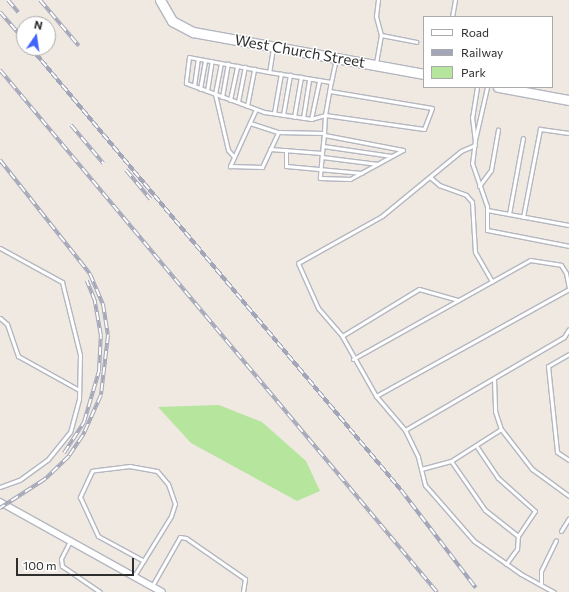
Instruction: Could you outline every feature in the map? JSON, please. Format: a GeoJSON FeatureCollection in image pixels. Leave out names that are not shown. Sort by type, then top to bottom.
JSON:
{"type":"FeatureCollection","features":[{"type":"Feature","properties":{"kind":"street","name":"West Church Street"},"geometry":{"type":"LineString","coordinates":[[160,0],[178,26],[193,32],[423,74]]}},
{"type":"Feature","properties":{"kind":"street"},"geometry":{"type":"LineString","coordinates":[[503,88],[569,100]]}},
{"type":"Feature","properties":{"kind":"street"},"geometry":{"type":"LineString","coordinates":[[0,502],[159,591]]}},
{"type":"Feature","properties":{"kind":"lane"},"geometry":{"type":"LineString","coordinates":[[376,65],[381,35],[376,16],[378,0]]}},
{"type":"Feature","properties":{"kind":"lane"},"geometry":{"type":"LineString","coordinates":[[452,16],[455,0]]}},
{"type":"Feature","properties":{"kind":"lane"},"geometry":{"type":"LineString","coordinates":[[381,35],[416,42]]}},
{"type":"Feature","properties":{"kind":"lane"},"geometry":{"type":"LineString","coordinates":[[269,72],[273,46]]}},
{"type":"Feature","properties":{"kind":"lane"},"geometry":{"type":"LineString","coordinates":[[329,91],[432,108],[424,129],[325,115],[311,120],[274,114],[247,106],[186,83],[189,57],[331,82]]}},
{"type":"Feature","properties":{"kind":"lane"},"geometry":{"type":"LineString","coordinates":[[250,123],[278,132],[324,134],[403,150],[350,179],[320,178],[324,134],[325,115],[336,58]]}},
{"type":"Feature","properties":{"kind":"lane"},"geometry":{"type":"LineString","coordinates":[[194,86],[198,59]]}},
{"type":"Feature","properties":{"kind":"lane"},"geometry":{"type":"LineString","coordinates":[[200,89],[205,60]]}},
{"type":"Feature","properties":{"kind":"lane"},"geometry":{"type":"LineString","coordinates":[[207,91],[212,61]]}},
{"type":"Feature","properties":{"kind":"lane"},"geometry":{"type":"LineString","coordinates":[[221,63],[215,94],[228,150],[234,157]]}},
{"type":"Feature","properties":{"kind":"lane"},"geometry":{"type":"LineString","coordinates":[[222,97],[228,64]]}},
{"type":"Feature","properties":{"kind":"lane"},"geometry":{"type":"LineString","coordinates":[[230,100],[237,66]]}},
{"type":"Feature","properties":{"kind":"lane"},"geometry":{"type":"LineString","coordinates":[[238,102],[245,67]]}},
{"type":"Feature","properties":{"kind":"lane"},"geometry":{"type":"LineString","coordinates":[[247,106],[254,69]]}},
{"type":"Feature","properties":{"kind":"lane"},"geometry":{"type":"LineString","coordinates":[[274,114],[281,74]]}},
{"type":"Feature","properties":{"kind":"lane"},"geometry":{"type":"LineString","coordinates":[[284,115],[290,75]]}},
{"type":"Feature","properties":{"kind":"lane"},"geometry":{"type":"LineString","coordinates":[[294,117],[301,77]]}},
{"type":"Feature","properties":{"kind":"lane"},"geometry":{"type":"LineString","coordinates":[[303,118],[309,79]]}},
{"type":"Feature","properties":{"kind":"lane"},"geometry":{"type":"LineString","coordinates":[[311,120],[319,80]]}},
{"type":"Feature","properties":{"kind":"lane"},"geometry":{"type":"LineString","coordinates":[[476,140],[472,117],[477,88]]}},
{"type":"Feature","properties":{"kind":"lane"},"geometry":{"type":"LineString","coordinates":[[486,88],[472,163],[487,210],[487,230],[569,246]]}},
{"type":"Feature","properties":{"kind":"lane"},"geometry":{"type":"LineString","coordinates":[[256,109],[230,166],[262,167],[278,132]]}},
{"type":"Feature","properties":{"kind":"lane"},"geometry":{"type":"LineString","coordinates":[[523,217],[540,129],[569,133]]}},
{"type":"Feature","properties":{"kind":"lane"},"geometry":{"type":"LineString","coordinates":[[479,186],[491,170],[498,130]]}},
{"type":"Feature","properties":{"kind":"lane"},"geometry":{"type":"LineString","coordinates":[[509,214],[523,138]]}},
{"type":"Feature","properties":{"kind":"lane"},"geometry":{"type":"LineString","coordinates":[[475,145],[461,151],[431,178],[382,216],[298,263],[318,308],[342,336],[353,359],[376,396],[405,430],[421,469],[425,485],[474,542],[541,586],[554,592]]}},
{"type":"Feature","properties":{"kind":"lane"},"geometry":{"type":"LineString","coordinates":[[323,146],[392,156]]}},
{"type":"Feature","properties":{"kind":"lane"},"geometry":{"type":"LineString","coordinates":[[270,149],[322,153]]}},
{"type":"Feature","properties":{"kind":"lane"},"geometry":{"type":"LineString","coordinates":[[286,150],[286,166],[363,173]]}},
{"type":"Feature","properties":{"kind":"lane"},"geometry":{"type":"LineString","coordinates":[[322,158],[378,164]]}},
{"type":"Feature","properties":{"kind":"lane"},"geometry":{"type":"LineString","coordinates":[[431,178],[438,185],[466,195],[472,202],[475,252],[492,281]]}},
{"type":"Feature","properties":{"kind":"lane"},"geometry":{"type":"LineString","coordinates":[[487,210],[569,225]]}},
{"type":"Feature","properties":{"kind":"lane"},"geometry":{"type":"LineString","coordinates":[[0,248],[62,282],[80,355],[79,390],[70,432],[47,460],[19,480],[0,487]]}},
{"type":"Feature","properties":{"kind":"lane"},"geometry":{"type":"LineString","coordinates":[[353,359],[530,260],[561,265],[566,273],[569,289],[376,396]]}},
{"type":"Feature","properties":{"kind":"lane"},"geometry":{"type":"LineString","coordinates":[[342,336],[419,290],[458,300]]}},
{"type":"Feature","properties":{"kind":"lane"},"geometry":{"type":"LineString","coordinates":[[0,318],[8,324],[18,356],[79,390]]}},
{"type":"Feature","properties":{"kind":"lane"},"geometry":{"type":"LineString","coordinates":[[405,430],[564,337],[569,329]]}},
{"type":"Feature","properties":{"kind":"lane"},"geometry":{"type":"LineString","coordinates":[[569,354],[548,366],[556,447],[560,457],[569,460]]}},
{"type":"Feature","properties":{"kind":"lane"},"geometry":{"type":"LineString","coordinates":[[494,379],[495,411],[501,429],[532,469],[569,496]]}},
{"type":"Feature","properties":{"kind":"lane"},"geometry":{"type":"LineString","coordinates":[[421,469],[451,461],[477,447],[482,439],[501,429]]}},
{"type":"Feature","properties":{"kind":"lane"},"geometry":{"type":"LineString","coordinates":[[477,447],[498,478],[535,511],[518,536],[517,549],[506,564]]}},
{"type":"Feature","properties":{"kind":"lane"},"geometry":{"type":"LineString","coordinates":[[451,461],[485,510],[518,536]]}},
{"type":"Feature","properties":{"kind":"lane"},"geometry":{"type":"LineString","coordinates":[[134,576],[144,561],[171,516],[175,504],[168,484],[157,471],[130,466],[92,471],[80,497],[98,536],[144,561]]}},
{"type":"Feature","properties":{"kind":"lane"},"geometry":{"type":"LineString","coordinates":[[561,532],[569,518]]}},
{"type":"Feature","properties":{"kind":"lane"},"geometry":{"type":"LineString","coordinates":[[152,586],[180,537],[186,538],[245,580],[243,592]]}},
{"type":"Feature","properties":{"kind":"lane"},"geometry":{"type":"LineString","coordinates":[[541,586],[541,571],[556,540]]}},
{"type":"Feature","properties":{"kind":"lane"},"geometry":{"type":"LineString","coordinates":[[70,541],[61,559],[62,566],[100,592]]}},
{"type":"Feature","properties":{"kind":"green space"},"geometry":{"type":"Polygon","coordinates":[[[219,405],[262,422],[306,461],[320,491],[297,501],[191,443],[158,407],[219,405]]]}},
{"type":"Feature","properties":{"kind":"railway"},"geometry":{"type":"LineString","coordinates":[[8,0],[18,12]]}},
{"type":"Feature","properties":{"kind":"railway"},"geometry":{"type":"LineString","coordinates":[[40,0],[79,46]]}},
{"type":"Feature","properties":{"kind":"railway"},"geometry":{"type":"LineString","coordinates":[[0,12],[16,31]]}},
{"type":"Feature","properties":{"kind":"railway"},"geometry":{"type":"LineString","coordinates":[[38,56],[401,490],[476,588]]}},
{"type":"Feature","properties":{"kind":"railway"},"geometry":{"type":"LineString","coordinates":[[0,70],[437,592]]}},
{"type":"Feature","properties":{"kind":"railway"},"geometry":{"type":"LineString","coordinates":[[71,125],[103,163]]}},
{"type":"Feature","properties":{"kind":"railway"},"geometry":{"type":"LineString","coordinates":[[0,160],[90,274],[103,304],[108,335],[101,395],[83,435],[69,456],[45,479],[0,508]]}},
{"type":"Feature","properties":{"kind":"railway"},"geometry":{"type":"LineString","coordinates":[[126,170],[150,199]]}},
{"type":"Feature","properties":{"kind":"railway"},"geometry":{"type":"LineString","coordinates":[[64,453],[84,422],[99,371],[101,336],[95,301],[87,281]]}}]}
